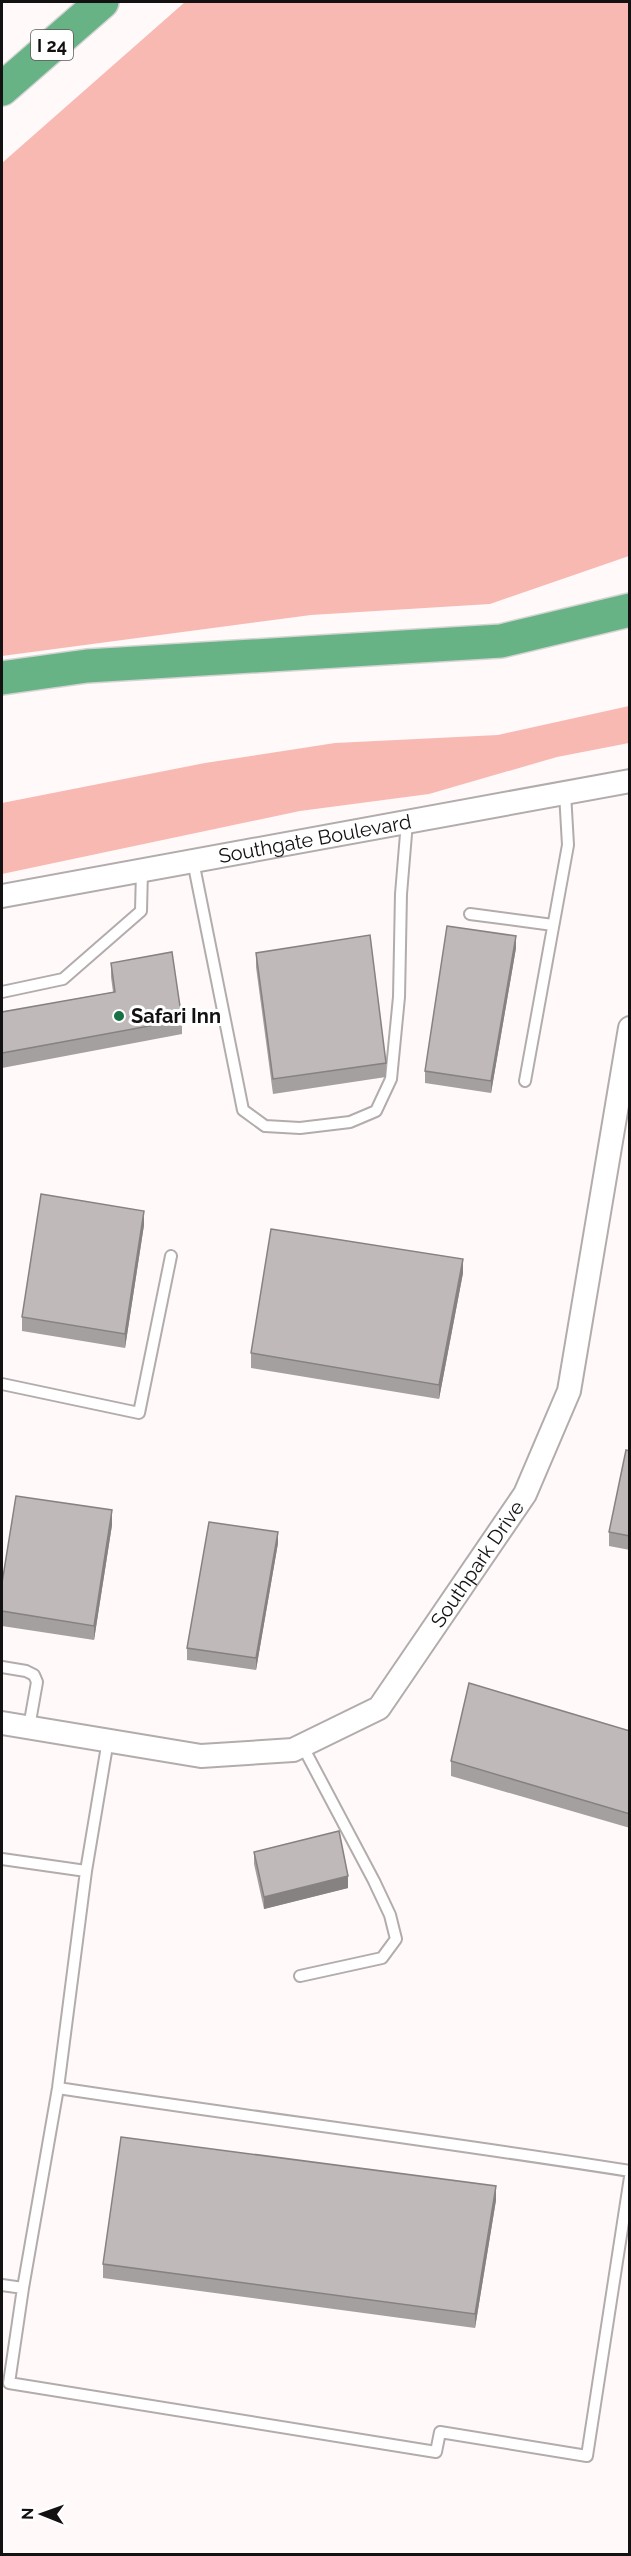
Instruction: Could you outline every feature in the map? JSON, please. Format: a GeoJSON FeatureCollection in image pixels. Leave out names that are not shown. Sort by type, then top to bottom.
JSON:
{"type":"FeatureCollection","features":[{"type":"Feature","properties":{"kind":"highway","name":"I 24"},"geometry":{"type":"LineString","coordinates":[[2,89],[102,2]]}},
{"type":"Feature","properties":{"kind":"highway"},"geometry":{"type":"LineString","coordinates":[[2,678],[87,666],[501,641],[630,610]]}},
{"type":"Feature","properties":{"kind":"street","name":"Southgate Boulevard"},"geometry":{"type":"LineString","coordinates":[[2,896],[630,781]]}},
{"type":"Feature","properties":{"kind":"street","name":"Southpark Drive"},"geometry":{"type":"LineString","coordinates":[[2,1723],[201,1756],[293,1749],[379,1708],[525,1494],[569,1391],[630,1028]]}},
{"type":"Feature","properties":{"kind":"lane"},"geometry":{"type":"LineString","coordinates":[[525,1081],[568,845],[565,793]]}},
{"type":"Feature","properties":{"kind":"lane"},"geometry":{"type":"LineString","coordinates":[[193,861],[243,1110],[266,1126],[300,1128],[350,1122],[376,1111],[391,1079],[399,997],[401,894],[407,822]]}},
{"type":"Feature","properties":{"kind":"lane"},"geometry":{"type":"LineString","coordinates":[[2,992],[63,979],[109,940],[141,911],[142,870]]}},
{"type":"Feature","properties":{"kind":"lane"},"geometry":{"type":"LineString","coordinates":[[470,914],[553,926]]}},
{"type":"Feature","properties":{"kind":"lane"},"geometry":{"type":"LineString","coordinates":[[2,1384],[139,1413],[171,1256]]}},
{"type":"Feature","properties":{"kind":"lane"},"geometry":{"type":"LineString","coordinates":[[2,1668],[26,1671],[34,1675],[37,1682],[29,1727]]}},
{"type":"Feature","properties":{"kind":"lane"},"geometry":{"type":"LineString","coordinates":[[108,1740],[86,1871],[58,2088],[5,2383],[436,2452],[440,2432],[587,2456],[630,2177]]}},
{"type":"Feature","properties":{"kind":"lane"},"geometry":{"type":"LineString","coordinates":[[300,1976],[382,1958],[396,1939],[390,1915],[374,1881],[302,1745]]}},
{"type":"Feature","properties":{"kind":"lane"},"geometry":{"type":"LineString","coordinates":[[2,1859],[86,1871]]}},
{"type":"Feature","properties":{"kind":"lane"},"geometry":{"type":"LineString","coordinates":[[58,2088],[480,2147],[630,2171]]}},
{"type":"Feature","properties":{"kind":"lane"},"geometry":{"type":"LineString","coordinates":[[2,2285],[23,2288]]}},
{"type":"Feature","properties":{"kind":"shaded area"},"geometry":{"type":"Polygon","coordinates":[[[185,2],[629,2],[629,556],[490,604],[311,615],[2,656],[2,163],[185,2]]]}},
{"type":"Feature","properties":{"kind":"shaded area"},"geometry":{"type":"Polygon","coordinates":[[[629,706],[629,743],[557,757],[429,794],[300,811],[2,874],[2,803],[205,763],[335,743],[498,735],[629,706]]]}},
{"type":"Feature","properties":{"kind":"building"},"geometry":{"type":"Polygon","coordinates":[[[447,926],[516,936],[491,1081],[425,1071],[447,926]]]}},
{"type":"Feature","properties":{"kind":"building"},"geometry":{"type":"Polygon","coordinates":[[[370,935],[386,1063],[273,1079],[256,953],[370,935]]]}},
{"type":"Feature","properties":{"kind":"building","name":"Safari Inn"},"geometry":{"type":"Polygon","coordinates":[[[172,952],[182,1020],[2,1053],[2,1012],[115,992],[111,963],[172,952]]]}},
{"type":"Feature","properties":{"kind":"building"},"geometry":{"type":"Polygon","coordinates":[[[41,1194],[144,1211],[125,1334],[22,1317],[41,1194]]]}},
{"type":"Feature","properties":{"kind":"building"},"geometry":{"type":"Polygon","coordinates":[[[271,1229],[463,1259],[439,1385],[251,1353],[271,1229]]]}},
{"type":"Feature","properties":{"kind":"building"},"geometry":{"type":"Polygon","coordinates":[[[626,1450],[630,1451],[630,1536],[609,1532],[626,1450]]]}},
{"type":"Feature","properties":{"kind":"building"},"geometry":{"type":"Polygon","coordinates":[[[16,1496],[112,1510],[94,1626],[2,1611],[2,1583],[16,1496]]]}},
{"type":"Feature","properties":{"kind":"building"},"geometry":{"type":"Polygon","coordinates":[[[209,1522],[278,1532],[256,1658],[187,1648],[209,1522]]]}},
{"type":"Feature","properties":{"kind":"building"},"geometry":{"type":"Polygon","coordinates":[[[469,1683],[630,1731],[630,1814],[451,1761],[469,1683]]]}},
{"type":"Feature","properties":{"kind":"building"},"geometry":{"type":"Polygon","coordinates":[[[339,1831],[348,1876],[264,1897],[254,1852],[339,1831]]]}},
{"type":"Feature","properties":{"kind":"building"},"geometry":{"type":"Polygon","coordinates":[[[121,2137],[496,2186],[475,2314],[103,2264],[121,2137]]]}},
{"type":"Feature","properties":{"kind":"place","name":"Safari Inn"},"geometry":{"type":"Point","coordinates":[119,1016]}}]}
